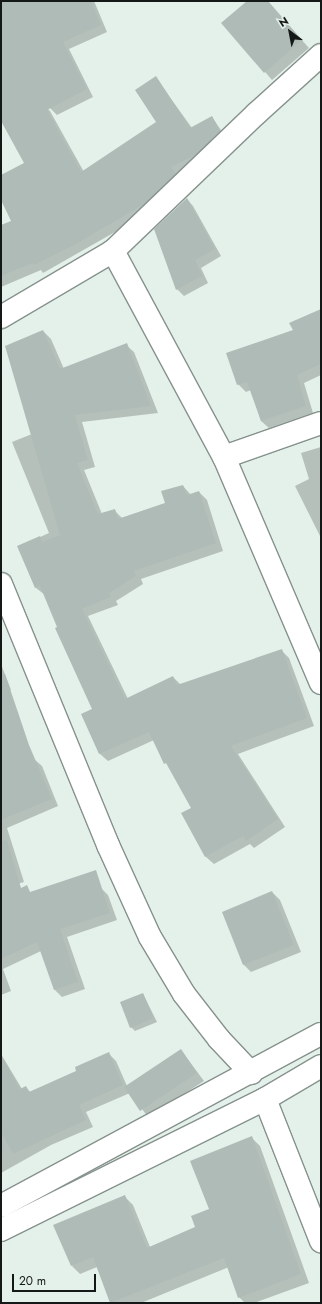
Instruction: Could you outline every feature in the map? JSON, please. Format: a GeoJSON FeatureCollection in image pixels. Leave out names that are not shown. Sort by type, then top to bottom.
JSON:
{"type":"FeatureCollection","features":[{"type":"Feature","properties":{"kind":"street"},"geometry":{"type":"LineString","coordinates":[[1,317],[113,251],[257,113],[321,55]]}},
{"type":"Feature","properties":{"kind":"street"},"geometry":{"type":"LineString","coordinates":[[113,251],[224,457],[321,682]]}},
{"type":"Feature","properties":{"kind":"street"},"geometry":{"type":"LineString","coordinates":[[224,457],[321,423]]}},
{"type":"Feature","properties":{"kind":"street"},"geometry":{"type":"LineString","coordinates":[[1,584],[108,845],[150,937],[184,994],[219,1040],[250,1073]]}},
{"type":"Feature","properties":{"kind":"street"},"geometry":{"type":"LineString","coordinates":[[1,1206],[321,1034]]}},
{"type":"Feature","properties":{"kind":"street"},"geometry":{"type":"LineString","coordinates":[[1,1230],[265,1099],[321,1066]]}},
{"type":"Feature","properties":{"kind":"street"},"geometry":{"type":"LineString","coordinates":[[265,1099],[321,1241]]}},
{"type":"Feature","properties":{"kind":"building"},"geometry":{"type":"Polygon","coordinates":[[[1,1],[91,1],[101,25],[63,42],[87,89],[47,110],[81,172],[156,122],[135,90],[156,76],[190,128],[212,116],[220,131],[197,154],[171,167],[176,174],[144,204],[76,244],[34,265],[33,263],[1,276],[1,225],[11,221],[1,200],[1,175],[24,163],[1,121],[1,1]]]}},
{"type":"Feature","properties":{"kind":"building"},"geometry":{"type":"Polygon","coordinates":[[[247,1],[268,1],[302,40],[264,73],[221,23],[247,1]]]}},
{"type":"Feature","properties":{"kind":"building"},"geometry":{"type":"Polygon","coordinates":[[[187,198],[215,249],[195,260],[202,276],[176,290],[154,229],[187,198]]]}},
{"type":"Feature","properties":{"kind":"building"},"geometry":{"type":"Polygon","coordinates":[[[321,309],[321,364],[297,375],[306,406],[261,421],[247,382],[237,385],[226,353],[293,330],[289,323],[321,309]]]}},
{"type":"Feature","properties":{"kind":"building"},"geometry":{"type":"Polygon","coordinates":[[[43,330],[60,369],[127,343],[151,406],[75,415],[88,460],[77,463],[98,514],[115,509],[118,519],[165,503],[161,491],[183,485],[187,495],[199,491],[216,543],[134,571],[136,576],[109,593],[111,597],[82,609],[125,699],[173,676],[177,685],[282,649],[307,718],[231,746],[278,819],[246,841],[243,836],[205,857],[181,813],[191,808],[166,763],[164,764],[149,732],[99,754],[81,714],[92,709],[55,628],[57,627],[40,586],[35,588],[17,546],[40,536],[42,542],[60,535],[5,346],[43,330]]]}},
{"type":"Feature","properties":{"kind":"building"},"geometry":{"type":"Polygon","coordinates":[[[5,674],[29,745],[52,799],[1,820],[1,675],[5,674]]]}},
{"type":"Feature","properties":{"kind":"building"},"geometry":{"type":"Polygon","coordinates":[[[7,840],[21,888],[27,885],[30,892],[96,870],[110,913],[60,929],[78,982],[54,990],[37,942],[1,959],[1,841],[7,840]]]}},
{"type":"Feature","properties":{"kind":"building"},"geometry":{"type":"Polygon","coordinates":[[[272,891],[294,945],[243,965],[222,912],[272,891]]]}},
{"type":"Feature","properties":{"kind":"building"},"geometry":{"type":"Polygon","coordinates":[[[143,993],[154,1018],[130,1028],[120,1002],[143,993]]]}},
{"type":"Feature","properties":{"kind":"building"},"geometry":{"type":"Polygon","coordinates":[[[181,1049],[197,1073],[140,1111],[124,1087],[181,1049]]]}},
{"type":"Feature","properties":{"kind":"building"},"geometry":{"type":"Polygon","coordinates":[[[109,1052],[123,1085],[79,1105],[86,1120],[13,1154],[1,1132],[1,1055],[20,1089],[26,1086],[29,1092],[76,1071],[75,1067],[109,1052]]]}},
{"type":"Feature","properties":{"kind":"building"},"geometry":{"type":"Polygon","coordinates":[[[252,1136],[301,1274],[238,1298],[224,1258],[110,1303],[93,1257],[71,1266],[53,1225],[125,1195],[147,1248],[195,1227],[191,1216],[209,1209],[190,1161],[252,1136]]]}}]}
